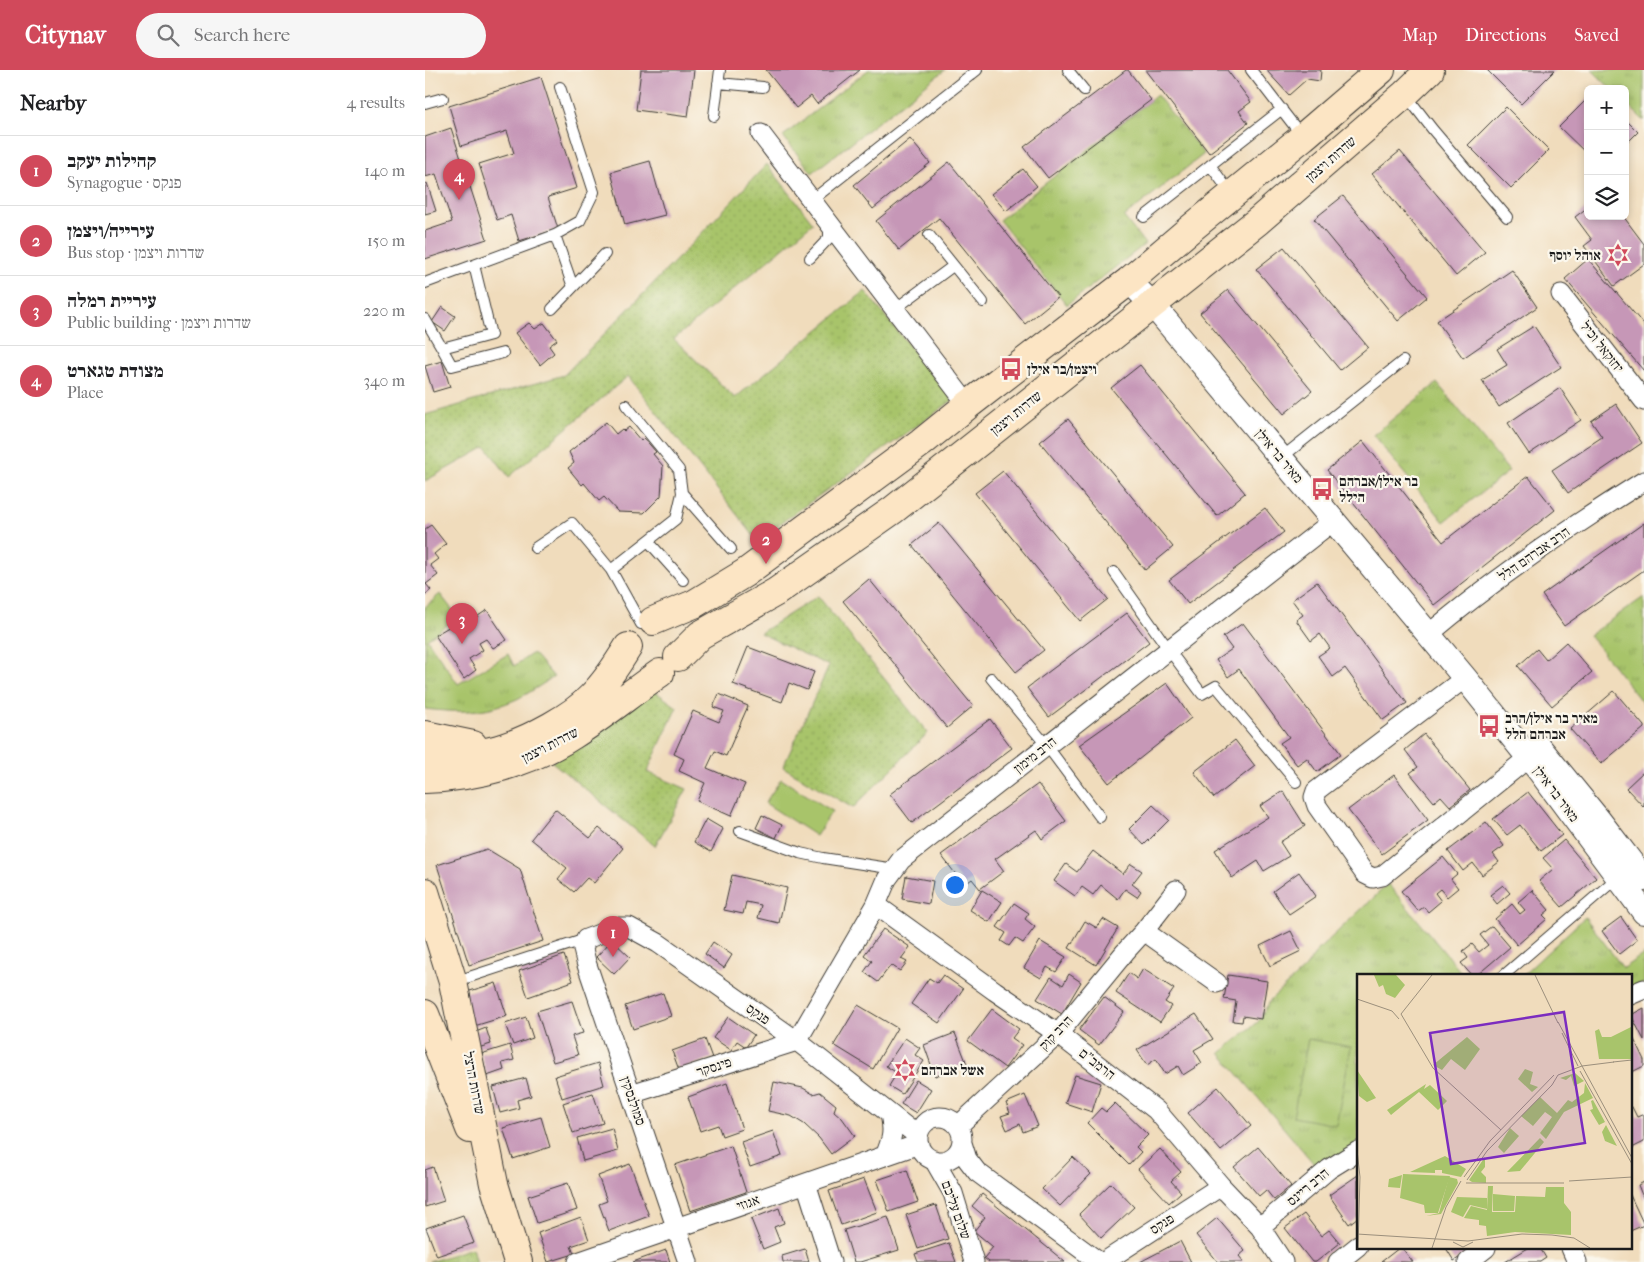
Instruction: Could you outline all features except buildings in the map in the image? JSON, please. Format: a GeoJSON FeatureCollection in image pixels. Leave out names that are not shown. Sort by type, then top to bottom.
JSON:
{"type":"FeatureCollection","features":[{"type":"Feature","properties":{"kind":"main road"},"geometry":{"type":"LineString","coordinates":[[647,623],[662,623],[669,626],[679,640],[680,649],[669,665],[652,673],[637,668],[632,662],[628,647],[631,634],[647,623],[695,604],[745,573],[921,443],[1129,281],[1303,138],[1381,70]]}},
{"type":"Feature","properties":{"kind":"main road","name":"שדרות ויצמן"},"geometry":{"type":"LineString","coordinates":[[425,780],[484,772],[515,763],[547,750],[599,718],[669,665],[700,635],[776,592],[893,510],[1258,221],[1405,94],[1430,70]]}},
{"type":"Feature","properties":{"kind":"main road","name":"שדרות ויצמן"},"geometry":{"type":"LineString","coordinates":[[425,758],[504,747],[552,725],[571,714],[590,698],[608,678],[628,647]]}},
{"type":"Feature","properties":{"kind":"main road"},"geometry":{"type":"LineString","coordinates":[[425,734],[457,742],[504,747]]}},
{"type":"Feature","properties":{"kind":"main road","name":"שדרות הרצל"},"geometry":{"type":"LineString","coordinates":[[425,892],[455,981],[494,1184]]}},
{"type":"Feature","properties":{"kind":"main road","name":"שדרות הרצל"},"geometry":{"type":"LineString","coordinates":[[425,1014],[494,1184],[518,1262]]}},
{"type":"Feature","properties":{"kind":"street"},"geometry":{"type":"LineString","coordinates":[[761,134],[968,405]]}},
{"type":"Feature","properties":{"kind":"street","name":"מאיר בר אילן"},"geometry":{"type":"LineString","coordinates":[[1129,281],[1152,304],[1465,678],[1619,876],[1644,912]]}},
{"type":"Feature","properties":{"kind":"street","name":"יחזקאל וכיל"},"geometry":{"type":"LineString","coordinates":[[1561,294],[1644,401]]}},
{"type":"Feature","properties":{"kind":"street","name":"הרב אברהם הלל"},"geometry":{"type":"LineString","coordinates":[[1429,634],[1465,603],[1526,558],[1644,481]]}},
{"type":"Feature","properties":{"kind":"street","name":"הרב מימון"},"geometry":{"type":"LineString","coordinates":[[797,1040],[876,904],[887,879],[901,860],[1333,521]]}},
{"type":"Feature","properties":{"kind":"street"},"geometry":{"type":"LineString","coordinates":[[1465,678],[1316,791],[1314,797],[1317,806],[1365,874],[1373,878],[1382,876],[1528,758]]}},
{"type":"Feature","properties":{"kind":"street","name":"מאיר בר אילן"},"geometry":{"type":"LineString","coordinates":[[1465,678],[1500,708],[1547,756],[1644,879]]}},
{"type":"Feature","properties":{"kind":"street","name":"הרב קוק"},"geometry":{"type":"LineString","coordinates":[[960,1135],[1058,1034],[1176,890]]}},
{"type":"Feature","properties":{"kind":"street","name":"הרמב\"ם"},"geometry":{"type":"LineString","coordinates":[[876,904],[995,991],[1058,1034],[1156,1110],[1221,1186],[1260,1227],[1283,1262]]}},
{"type":"Feature","properties":{"kind":"street","name":"פנקס"},"geometry":{"type":"LineString","coordinates":[[585,939],[618,927],[629,927],[658,942],[797,1040],[890,1114],[919,1140]]}},
{"type":"Feature","properties":{"kind":"street"},"geometry":{"type":"LineString","coordinates":[[1144,931],[1217,983]]}},
{"type":"Feature","properties":{"kind":"street","name":"סמולנסקין"},"geometry":{"type":"LineString","coordinates":[[585,939],[583,950],[586,962],[688,1262]]}},
{"type":"Feature","properties":{"kind":"street"},"geometry":{"type":"LineString","coordinates":[[1631,996],[1644,989]]}},
{"type":"Feature","properties":{"kind":"street","name":"פינסקר"},"geometry":{"type":"LineString","coordinates":[[631,1094],[797,1040]]}},
{"type":"Feature","properties":{"kind":"street"},"geometry":{"type":"LineString","coordinates":[[885,1156],[893,1128],[890,1114]]}},
{"type":"Feature","properties":{"kind":"street"},"geometry":{"type":"LineString","coordinates":[[960,1135],[959,1151],[947,1160],[934,1160],[927,1157],[922,1151],[919,1140],[921,1129],[925,1123],[938,1117],[953,1121],[960,1135],[967,1159],[977,1172],[1099,1262]]}},
{"type":"Feature","properties":{"kind":"street","name":"אגוזי"},"geometry":{"type":"LineString","coordinates":[[578,1262],[885,1156],[919,1140]]}},
{"type":"Feature","properties":{"kind":"street","name":"הרב ריינס"},"geometry":{"type":"LineString","coordinates":[[1260,1227],[1329,1169],[1357,1152]]}},
{"type":"Feature","properties":{"kind":"street","name":"שלום עליכם"},"geometry":{"type":"LineString","coordinates":[[934,1160],[953,1193],[974,1262]]}},
{"type":"Feature","properties":{"kind":"street"},"geometry":{"type":"LineString","coordinates":[[807,1183],[831,1262]]}},
{"type":"Feature","properties":{"kind":"street","name":"פנקס"},"geometry":{"type":"LineString","coordinates":[[1103,1262],[1221,1186]]}},
{"type":"Feature","properties":{"kind":"street"},"geometry":{"type":"LineString","coordinates":[[1338,1262],[1357,1247]]}},
{"type":"Feature","properties":{"kind":"street"},"geometry":{"type":"LineString","coordinates":[[1468,1262],[1483,1250]]}},
{"type":"Feature","properties":{"kind":"street"},"geometry":{"type":"LineString","coordinates":[[1572,1250],[1577,1262]]}},
{"type":"Feature","properties":{"kind":"lane"},"geometry":{"type":"LineString","coordinates":[[714,116],[720,70]]}},
{"type":"Feature","properties":{"kind":"lane"},"geometry":{"type":"LineString","coordinates":[[812,200],[977,70]]}},
{"type":"Feature","properties":{"kind":"lane"},"geometry":{"type":"LineString","coordinates":[[1068,70],[1084,90]]}},
{"type":"Feature","properties":{"kind":"lane"},"geometry":{"type":"LineString","coordinates":[[1251,70],[1303,138]]}},
{"type":"Feature","properties":{"kind":"lane"},"geometry":{"type":"LineString","coordinates":[[718,83],[763,86]]}},
{"type":"Feature","properties":{"kind":"lane"},"geometry":{"type":"LineString","coordinates":[[425,283],[555,235],[581,221],[594,192],[560,87]]}},
{"type":"Feature","properties":{"kind":"lane"},"geometry":{"type":"LineString","coordinates":[[1405,94],[1433,130],[1507,216]]}},
{"type":"Feature","properties":{"kind":"lane"},"geometry":{"type":"LineString","coordinates":[[425,103],[443,98]]}},
{"type":"Feature","properties":{"kind":"lane"},"geometry":{"type":"LineString","coordinates":[[1144,217],[1282,109]]}},
{"type":"Feature","properties":{"kind":"lane"},"geometry":{"type":"LineString","coordinates":[[1210,165],[1233,196]]}},
{"type":"Feature","properties":{"kind":"lane"},"geometry":{"type":"LineString","coordinates":[[829,222],[829,238],[810,258],[833,246],[838,245],[848,248]]}},
{"type":"Feature","properties":{"kind":"lane"},"geometry":{"type":"LineString","coordinates":[[929,234],[983,302]]}},
{"type":"Feature","properties":{"kind":"lane"},"geometry":{"type":"LineString","coordinates":[[555,235],[573,287]]}},
{"type":"Feature","properties":{"kind":"lane"},"geometry":{"type":"LineString","coordinates":[[552,309],[605,254]]}},
{"type":"Feature","properties":{"kind":"lane"},"geometry":{"type":"LineString","coordinates":[[442,348],[491,335],[474,265]]}},
{"type":"Feature","properties":{"kind":"lane"},"geometry":{"type":"LineString","coordinates":[[895,309],[953,266]]}},
{"type":"Feature","properties":{"kind":"lane"},"geometry":{"type":"LineString","coordinates":[[425,319],[452,366],[503,353]]}},
{"type":"Feature","properties":{"kind":"lane"},"geometry":{"type":"LineString","coordinates":[[1280,458],[1403,361]]}},
{"type":"Feature","properties":{"kind":"lane"},"geometry":{"type":"LineString","coordinates":[[611,570],[676,519],[682,493],[679,470],[626,405]]}},
{"type":"Feature","properties":{"kind":"lane"},"geometry":{"type":"LineString","coordinates":[[682,493],[731,549]]}},
{"type":"Feature","properties":{"kind":"lane"},"geometry":{"type":"LineString","coordinates":[[535,548],[572,523],[611,570],[647,623]]}},
{"type":"Feature","properties":{"kind":"lane"},"geometry":{"type":"LineString","coordinates":[[648,541],[683,580]]}},
{"type":"Feature","properties":{"kind":"lane"},"geometry":{"type":"LineString","coordinates":[[1114,572],[1202,694],[1216,686],[1296,782]]}},
{"type":"Feature","properties":{"kind":"lane"},"geometry":{"type":"LineString","coordinates":[[991,678],[1047,746],[1100,817]]}},
{"type":"Feature","properties":{"kind":"lane"},"geometry":{"type":"LineString","coordinates":[[740,831],[800,853],[895,868]]}},
{"type":"Feature","properties":{"kind":"lane"},"geometry":{"type":"LineString","coordinates":[[1505,974],[1619,876]]}},
{"type":"Feature","properties":{"kind":"lane"},"geometry":{"type":"LineString","coordinates":[[455,981],[585,939]]}},
{"type":"Feature","properties":{"kind":"lane","name":"שדרות הרצל"},"geometry":{"type":"LineString","coordinates":[[430,944],[455,981]]}},
{"type":"Feature","properties":{"kind":"green space"},"geometry":{"type":"Polygon","coordinates":[[[868,70],[945,70],[812,173],[783,136],[868,70]]]}},
{"type":"Feature","properties":{"kind":"green space"},"geometry":{"type":"Polygon","coordinates":[[[1592,70],[1644,70],[1644,121],[1629,106],[1629,85],[1607,85],[1592,70]]]}},
{"type":"Feature","properties":{"kind":"green space"},"geometry":{"type":"Polygon","coordinates":[[[1157,95],[1204,154],[1124,217],[1145,244],[1067,305],[999,220],[1157,95]]]}},
{"type":"Feature","properties":{"kind":"green space"},"geometry":{"type":"Polygon","coordinates":[[[767,164],[813,223],[674,339],[735,398],[865,291],[953,400],[757,540],[628,376],[509,477],[486,447],[425,481],[425,415],[564,375],[767,164]]]}},
{"type":"Feature","properties":{"kind":"green space"},"geometry":{"type":"Polygon","coordinates":[[[1437,383],[1509,471],[1444,522],[1373,435],[1437,383]]]}},
{"type":"Feature","properties":{"kind":"green space"},"geometry":{"type":"Polygon","coordinates":[[[440,594],[458,617],[427,639],[458,684],[508,654],[514,666],[533,653],[554,677],[522,697],[494,707],[472,711],[425,709],[425,607],[440,594]]]}},
{"type":"Feature","properties":{"kind":"green space"},"geometry":{"type":"Polygon","coordinates":[[[818,596],[928,733],[853,808],[783,767],[829,666],[760,633],[818,596]]]}},
{"type":"Feature","properties":{"kind":"green space"},"geometry":{"type":"Polygon","coordinates":[[[1644,597],[1644,705],[1589,635],[1644,597]]]}},
{"type":"Feature","properties":{"kind":"green space"},"geometry":{"type":"Polygon","coordinates":[[[650,688],[677,707],[647,772],[687,789],[655,846],[552,762],[650,688]]]}},
{"type":"Feature","properties":{"kind":"green space"},"geometry":{"type":"Polygon","coordinates":[[[781,779],[832,811],[816,836],[765,803],[781,779]]]}},
{"type":"Feature","properties":{"kind":"green space"},"geometry":{"type":"Polygon","coordinates":[[[1388,884],[1462,974],[1357,974],[1357,1146],[1320,1171],[1220,1053],[1258,1022],[1271,999],[1305,968],[1318,950],[1388,884]]]}},
{"type":"Feature","properties":{"kind":"green space"},"geometry":{"type":"Polygon","coordinates":[[[1585,917],[1623,968],[1644,954],[1644,983],[1631,990],[1631,974],[1524,974],[1585,917]]]}},
{"type":"Feature","properties":{"kind":"green space"},"geometry":{"type":"Polygon","coordinates":[[[1308,1039],[1351,1047],[1336,1125],[1293,1117],[1308,1039]]]}},
{"type":"Feature","properties":{"kind":"green space"},"geometry":{"type":"Polygon","coordinates":[[[472,1248],[476,1262],[429,1262],[472,1248]]]}},
{"type":"Feature","properties":{"kind":"place","name":"מצודת טגארט"},"geometry":{"type":"Point","coordinates":[459,200]}},
{"type":"Feature","properties":{"kind":"place","name":"אוהל יוסף"},"geometry":{"type":"Point","coordinates":[1618,255]}},
{"type":"Feature","properties":{"kind":"place","name":"ויצמן/בר אילן"},"geometry":{"type":"Point","coordinates":[1011,369]}},
{"type":"Feature","properties":{"kind":"place","name":"בר אילן/אברהם הילל"},"geometry":{"type":"Point","coordinates":[1322,489]}},
{"type":"Feature","properties":{"kind":"place","name":"עירייה/ויצמן"},"geometry":{"type":"Point","coordinates":[766,564]}},
{"type":"Feature","properties":{"kind":"place","name":"עיריית רמלה"},"geometry":{"type":"Point","coordinates":[462,644]}},
{"type":"Feature","properties":{"kind":"place","name":"מאיר בר אילן/הרב אברהם הלל"},"geometry":{"type":"Point","coordinates":[1489,726]}},
{"type":"Feature","properties":{"kind":"place","name":"קהילות יעקב"},"geometry":{"type":"Point","coordinates":[613,957]}},
{"type":"Feature","properties":{"kind":"place","name":"אשל אברהם"},"geometry":{"type":"Point","coordinates":[905,1070]}}]}
